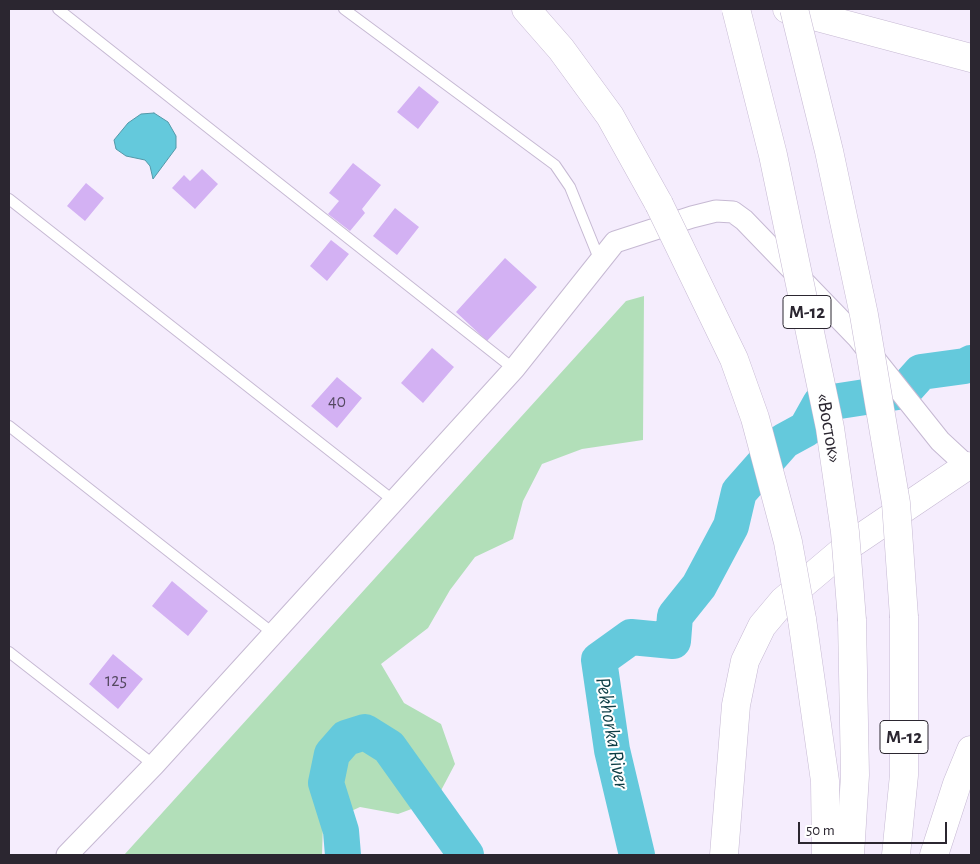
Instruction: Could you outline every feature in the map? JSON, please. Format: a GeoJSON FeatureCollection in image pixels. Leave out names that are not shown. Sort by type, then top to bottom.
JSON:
{"type":"FeatureCollection","features":[{"type":"Feature","properties":{"kind":"main road"},"geometry":{"type":"LineString","coordinates":[[526,9],[561,49],[610,116],[659,204],[734,359],[754,418],[788,542],[802,619],[825,781],[826,855]]}},
{"type":"Feature","properties":{"kind":"main road","name":"«Восток»"},"geometry":{"type":"LineString","coordinates":[[736,9],[773,155],[830,428],[845,532],[852,620],[855,775],[850,855]]}},
{"type":"Feature","properties":{"kind":"main road"},"geometry":{"type":"LineString","coordinates":[[787,9],[971,58]]}},
{"type":"Feature","properties":{"kind":"main road","name":"М-12"},"geometry":{"type":"LineString","coordinates":[[794,9],[829,151],[868,333],[896,503],[904,617],[904,775],[896,855]]}},
{"type":"Feature","properties":{"kind":"main road"},"geometry":{"type":"LineString","coordinates":[[724,855],[736,705],[745,661],[762,626],[783,601],[847,547],[970,471]]}},
{"type":"Feature","properties":{"kind":"main road"},"geometry":{"type":"LineString","coordinates":[[934,855],[957,784],[971,750]]}},
{"type":"Feature","properties":{"kind":"street"},"geometry":{"type":"LineString","coordinates":[[67,855],[154,765],[514,369],[615,242],[692,217],[716,211],[733,212],[744,220],[858,338],[933,432],[970,471]]}},
{"type":"Feature","properties":{"kind":"lane"},"geometry":{"type":"LineString","coordinates":[[58,9],[514,369]]}},
{"type":"Feature","properties":{"kind":"lane"},"geometry":{"type":"LineString","coordinates":[[344,9],[555,165],[570,186],[600,262]]}},
{"type":"Feature","properties":{"kind":"lane"},"geometry":{"type":"LineString","coordinates":[[9,199],[394,501]]}},
{"type":"Feature","properties":{"kind":"lane"},"geometry":{"type":"LineString","coordinates":[[9,426],[274,634]]}},
{"type":"Feature","properties":{"kind":"lane"},"geometry":{"type":"LineString","coordinates":[[9,652],[154,765]]}},
{"type":"Feature","properties":{"kind":"green space"},"geometry":{"type":"Polygon","coordinates":[[[644,296],[643,440],[582,449],[542,464],[523,501],[513,539],[475,557],[450,590],[428,628],[381,664],[404,703],[441,724],[455,764],[436,800],[398,814],[360,807],[323,824],[322,855],[124,855],[626,301],[644,296]]]}},
{"type":"Feature","properties":{"kind":"water"},"geometry":{"type":"Polygon","coordinates":[[[154,113],[168,122],[176,136],[176,148],[153,179],[150,166],[145,160],[126,156],[116,149],[114,140],[128,123],[141,114],[154,113]]]}},
{"type":"Feature","properties":{"kind":"building"},"geometry":{"type":"Polygon","coordinates":[[[419,86],[439,102],[418,129],[397,112],[419,86]]]}},
{"type":"Feature","properties":{"kind":"building"},"geometry":{"type":"Polygon","coordinates":[[[353,163],[381,185],[362,209],[365,213],[350,231],[328,214],[339,201],[329,193],[353,163]]]}},
{"type":"Feature","properties":{"kind":"building"},"geometry":{"type":"Polygon","coordinates":[[[202,169],[218,184],[195,209],[172,188],[184,175],[190,181],[202,169]]]}},
{"type":"Feature","properties":{"kind":"building"},"geometry":{"type":"Polygon","coordinates":[[[86,183],[104,198],[85,221],[67,206],[86,183]]]}},
{"type":"Feature","properties":{"kind":"building"},"geometry":{"type":"Polygon","coordinates":[[[395,208],[419,227],[397,255],[373,236],[395,208]]]}},
{"type":"Feature","properties":{"kind":"building"},"geometry":{"type":"Polygon","coordinates":[[[331,240],[349,254],[327,281],[310,266],[331,240]]]}},
{"type":"Feature","properties":{"kind":"building"},"geometry":{"type":"Polygon","coordinates":[[[505,258],[537,287],[487,341],[456,312],[505,258]]]}},
{"type":"Feature","properties":{"kind":"building"},"geometry":{"type":"Polygon","coordinates":[[[432,348],[454,367],[423,403],[401,383],[432,348]]]}},
{"type":"Feature","properties":{"kind":"building"},"geometry":{"type":"Polygon","coordinates":[[[337,377],[362,398],[337,428],[311,406],[337,377]]]}},
{"type":"Feature","properties":{"kind":"building"},"geometry":{"type":"Polygon","coordinates":[[[172,581],[208,611],[188,636],[152,606],[172,581]]]}},
{"type":"Feature","properties":{"kind":"building"},"geometry":{"type":"Polygon","coordinates":[[[113,654],[143,679],[118,709],[89,684],[113,654]]]}},
{"type":"Feature","properties":{"kind":"waterway","name":"Pekhorka River"},"geometry":{"type":"LineString","coordinates":[[637,855],[612,750],[599,660],[631,637],[673,641],[675,616],[699,586],[731,526],[739,492],[784,441],[806,429],[820,404],[904,391],[921,372],[965,366],[971,363]]}},
{"type":"Feature","properties":{"kind":"waterway","name":"Pekhorka River"},"geometry":{"type":"LineString","coordinates":[[343,855],[341,831],[326,783],[332,754],[346,738],[365,732],[389,747],[466,855]]}}]}
